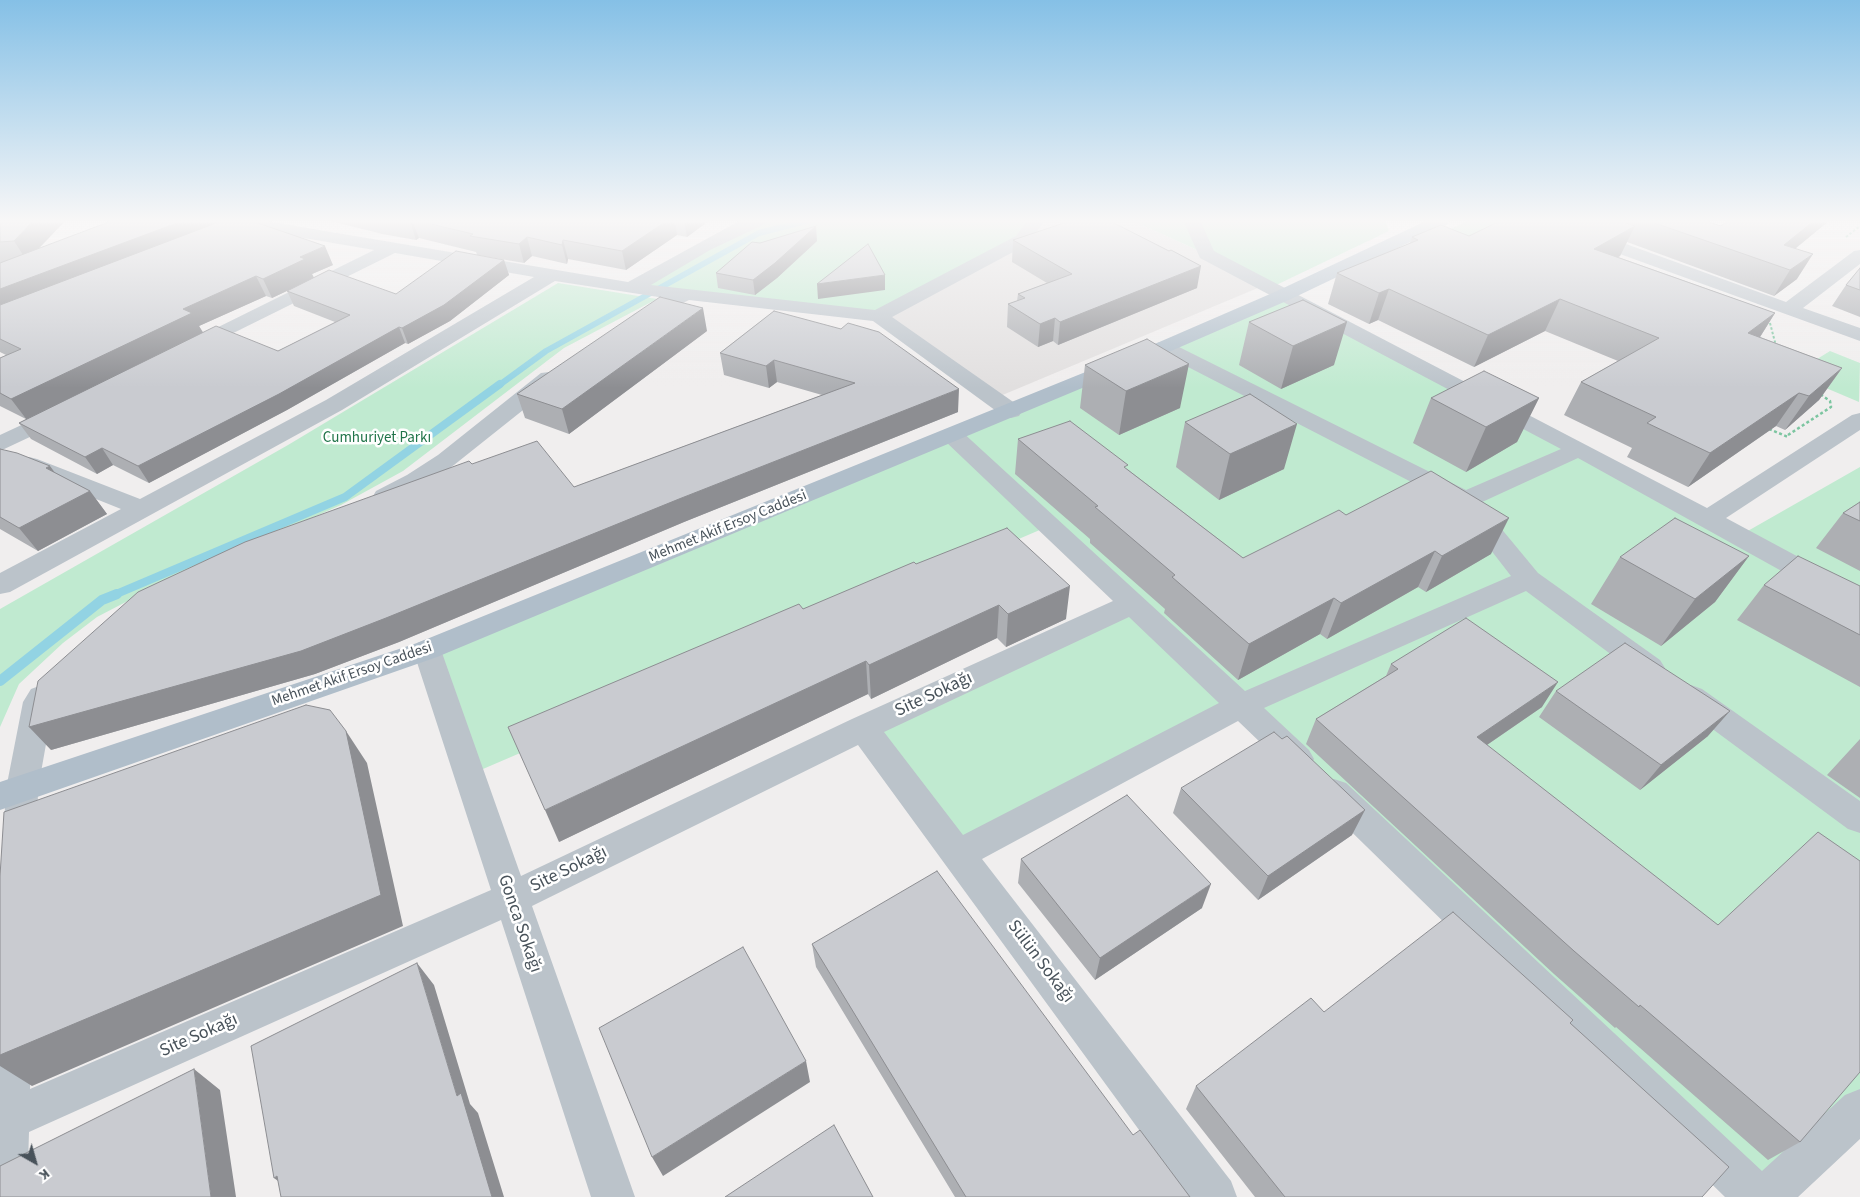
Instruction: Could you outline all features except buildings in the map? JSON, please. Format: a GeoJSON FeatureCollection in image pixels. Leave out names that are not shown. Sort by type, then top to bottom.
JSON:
{"type":"FeatureCollection","features":[{"type":"Feature","properties":{"kind":"main road","name":"Mehmet Akif Ersoy Caddesi"},"geometry":{"type":"LineString","coordinates":[[11,792],[427,650],[1164,347],[1324,276]]}},
{"type":"Feature","properties":{"kind":"street"},"geometry":{"type":"LineString","coordinates":[[177,355],[336,276]]}},
{"type":"Feature","properties":{"kind":"street"},"geometry":{"type":"LineString","coordinates":[[0,585],[334,405],[550,276]]}},
{"type":"Feature","properties":{"kind":"street"},"geometry":{"type":"LineString","coordinates":[[556,276],[684,295],[878,316],[1010,411]]}},
{"type":"Feature","properties":{"kind":"street"},"geometry":{"type":"LineString","coordinates":[[631,288],[653,276]]}},
{"type":"Feature","properties":{"kind":"street"},"geometry":{"type":"LineString","coordinates":[[878,316],[954,276]]}},
{"type":"Feature","properties":{"kind":"street"},"geometry":{"type":"LineString","coordinates":[[1248,276],[1579,448],[1860,602]]}},
{"type":"Feature","properties":{"kind":"street"},"geometry":{"type":"LineString","coordinates":[[1697,276],[1860,336]]}},
{"type":"Feature","properties":{"kind":"street"},"geometry":{"type":"LineString","coordinates":[[1789,309],[1833,276]]}},
{"type":"Feature","properties":{"kind":"street"},"geometry":{"type":"LineString","coordinates":[[624,328],[684,295]]}},
{"type":"Feature","properties":{"kind":"street"},"geometry":{"type":"LineString","coordinates":[[1164,347],[1465,500],[1528,579],[1860,819]]}},
{"type":"Feature","properties":{"kind":"street"},"geometry":{"type":"LineString","coordinates":[[362,508],[416,480],[446,460],[566,364]]}},
{"type":"Feature","properties":{"kind":"street"},"geometry":{"type":"LineString","coordinates":[[0,444],[71,408]]}},
{"type":"Feature","properties":{"kind":"street"},"geometry":{"type":"LineString","coordinates":[[1708,519],[1860,420]]}},
{"type":"Feature","properties":{"kind":"street"},"geometry":{"type":"LineString","coordinates":[[952,435],[1242,705],[1757,1197]]}},
{"type":"Feature","properties":{"kind":"street"},"geometry":{"type":"LineString","coordinates":[[1465,500],[1579,448]]}},
{"type":"Feature","properties":{"kind":"street"},"geometry":{"type":"LineString","coordinates":[[0,452],[143,509]]}},
{"type":"Feature","properties":{"kind":"street"},"geometry":{"type":"LineString","coordinates":[[959,854],[1242,705],[1528,579]]}},
{"type":"Feature","properties":{"kind":"street","name":"Site Sokağı"},"geometry":{"type":"LineString","coordinates":[[4,1121],[510,899],[863,728],[1132,604]]}},
{"type":"Feature","properties":{"kind":"street","name":"Gonca Sokağı"},"geometry":{"type":"LineString","coordinates":[[427,650],[510,899],[613,1197]]}},
{"type":"Feature","properties":{"kind":"street"},"geometry":{"type":"LineString","coordinates":[[19,873],[11,792],[38,702],[56,680]]}},
{"type":"Feature","properties":{"kind":"street","name":"Sülün Sokağı"},"geometry":{"type":"LineString","coordinates":[[863,728],[1215,1197]]}},
{"type":"Feature","properties":{"kind":"street"},"geometry":{"type":"LineString","coordinates":[[5,1197],[4,1121],[14,1001]]}},
{"type":"Feature","properties":{"kind":"street"},"geometry":{"type":"LineString","coordinates":[[1766,1197],[1860,1110]]}},
{"type":"Feature","properties":{"kind":"path"},"geometry":{"type":"LineString","coordinates":[[1777,349],[1769,325],[1772,318],[1789,309]]}},
{"type":"Feature","properties":{"kind":"path"},"geometry":{"type":"LineString","coordinates":[[1786,436],[1831,407],[1830,401],[1817,393]]}},
{"type":"Feature","properties":{"kind":"path"},"geometry":{"type":"LineString","coordinates":[[1768,428],[1815,449]]}},
{"type":"Feature","properties":{"kind":"shaded area"},"geometry":{"type":"Polygon","coordinates":[[[944,276],[1248,276],[1265,285],[993,399],[878,316],[944,276]]]}},
{"type":"Feature","properties":{"kind":"green space"},"geometry":{"type":"Polygon","coordinates":[[[654,276],[954,276],[878,316],[631,288],[654,276]]]}},
{"type":"Feature","properties":{"kind":"green space"},"geometry":{"type":"Polygon","coordinates":[[[1247,276],[1295,276],[1270,288],[1247,276]]]}},
{"type":"Feature","properties":{"kind":"green space","name":"Cumhuriyet Parkı"},"geometry":{"type":"Polygon","coordinates":[[[558,283],[657,299],[564,348],[403,471],[341,505],[145,592],[97,617],[63,643],[19,684],[0,727],[0,609],[288,445],[558,283]]]}},
{"type":"Feature","properties":{"kind":"green space"},"geometry":{"type":"Polygon","coordinates":[[[1284,295],[1739,536],[1860,467],[1860,1110],[1766,1197],[1242,705],[959,854],[863,728],[1131,604],[1049,526],[469,775],[427,650],[1284,295]]]}},
{"type":"Feature","properties":{"kind":"green space"},"geometry":{"type":"Polygon","coordinates":[[[1830,351],[1860,363],[1859,402],[1793,374],[1830,351]]]}},
{"type":"Feature","properties":{"kind":"waterway"},"geometry":{"type":"LineString","coordinates":[[498,386],[546,351],[682,276]]}},
{"type":"Feature","properties":{"kind":"waterway"},"geometry":{"type":"LineString","coordinates":[[114,595],[345,497],[500,384]]}},
{"type":"Feature","properties":{"kind":"waterway"},"geometry":{"type":"LineString","coordinates":[[0,681],[102,600],[117,594]]}}]}
